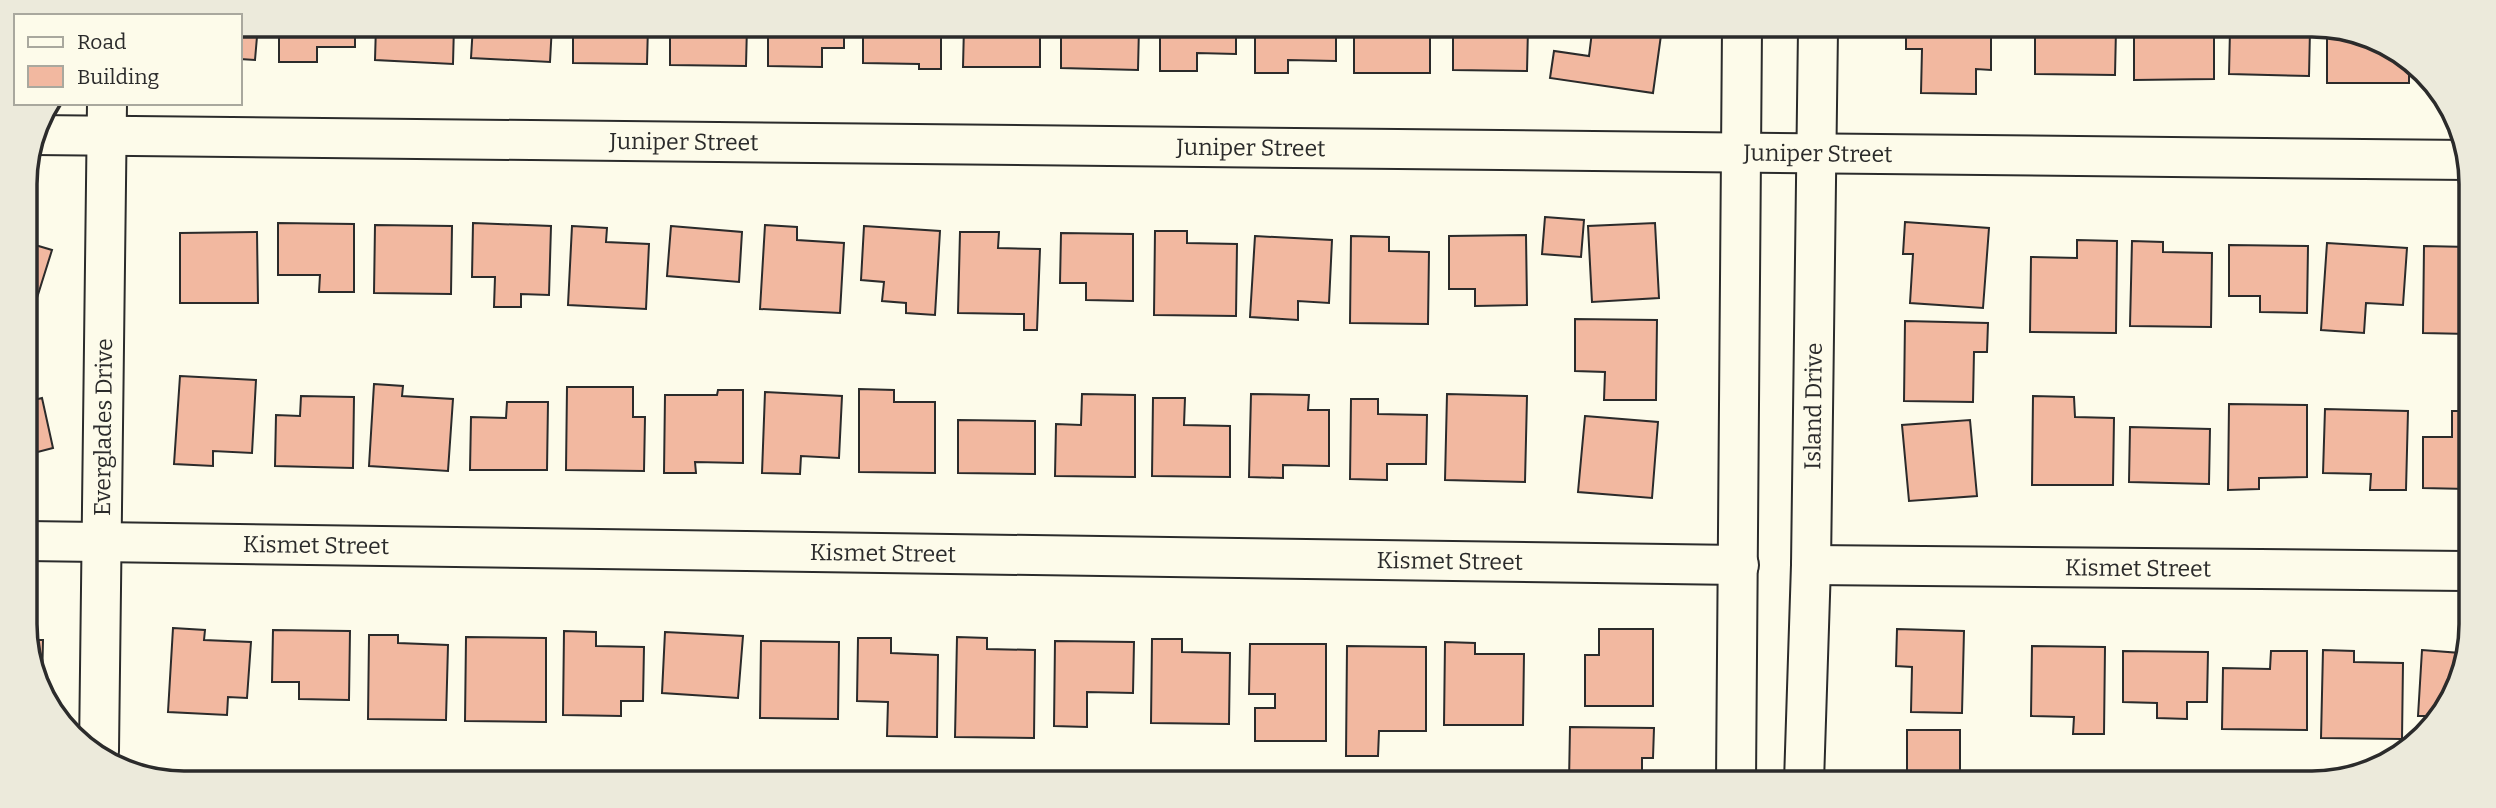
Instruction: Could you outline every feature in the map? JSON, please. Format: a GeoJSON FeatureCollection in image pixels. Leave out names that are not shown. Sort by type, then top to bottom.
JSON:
{"type":"FeatureCollection","features":[{"type":"Feature","properties":{"kind":"street"},"geometry":{"type":"LineString","coordinates":[[1736,771],[1742,37]]}},
{"type":"Feature","properties":{"kind":"street","name":"Island Drive"},"geometry":{"type":"LineString","coordinates":[[1804,771],[1811,565],[1818,37]]}},
{"type":"Feature","properties":{"kind":"street","name":"Juniper Street"},"geometry":{"type":"LineString","coordinates":[[46,133],[107,120],[1742,152],[2457,160]]}},
{"type":"Feature","properties":{"kind":"street","name":"Everglades Drive"},"geometry":{"type":"LineString","coordinates":[[99,745],[107,120]]}},
{"type":"Feature","properties":{"kind":"street","name":"Kismet Street"},"geometry":{"type":"LineString","coordinates":[[37,541],[1739,565]]}},
{"type":"Feature","properties":{"kind":"street","name":"Kismet Street"},"geometry":{"type":"LineString","coordinates":[[1811,565],[2459,571]]}},
{"type":"Feature","properties":{"kind":"building"},"geometry":{"type":"Polygon","coordinates":[[[242,37],[257,37],[255,60],[242,59],[242,37]]]}},
{"type":"Feature","properties":{"kind":"building"},"geometry":{"type":"Polygon","coordinates":[[[279,37],[355,37],[355,47],[317,47],[317,62],[279,62],[279,37]]]}},
{"type":"Feature","properties":{"kind":"building"},"geometry":{"type":"Polygon","coordinates":[[[376,37],[454,37],[453,64],[375,60],[376,37]]]}},
{"type":"Feature","properties":{"kind":"building"},"geometry":{"type":"Polygon","coordinates":[[[472,37],[551,37],[550,62],[471,58],[472,37]]]}},
{"type":"Feature","properties":{"kind":"building"},"geometry":{"type":"Polygon","coordinates":[[[573,37],[648,37],[647,64],[573,63],[573,37]]]}},
{"type":"Feature","properties":{"kind":"building"},"geometry":{"type":"Polygon","coordinates":[[[670,37],[747,37],[746,66],[670,65],[670,37]]]}},
{"type":"Feature","properties":{"kind":"building"},"geometry":{"type":"Polygon","coordinates":[[[768,37],[844,37],[844,48],[822,48],[822,67],[768,66],[768,37]]]}},
{"type":"Feature","properties":{"kind":"building"},"geometry":{"type":"Polygon","coordinates":[[[863,37],[941,37],[941,69],[919,69],[919,64],[863,63],[863,37]]]}},
{"type":"Feature","properties":{"kind":"building"},"geometry":{"type":"Polygon","coordinates":[[[964,37],[1040,37],[1040,67],[963,67],[964,37]]]}},
{"type":"Feature","properties":{"kind":"building"},"geometry":{"type":"Polygon","coordinates":[[[1061,37],[1139,37],[1138,70],[1061,68],[1061,37]]]}},
{"type":"Feature","properties":{"kind":"building"},"geometry":{"type":"Polygon","coordinates":[[[1160,37],[1236,37],[1236,54],[1197,53],[1197,71],[1160,71],[1160,37]]]}},
{"type":"Feature","properties":{"kind":"building"},"geometry":{"type":"Polygon","coordinates":[[[1255,37],[1336,37],[1336,61],[1288,60],[1288,73],[1255,73],[1255,37]]]}},
{"type":"Feature","properties":{"kind":"building"},"geometry":{"type":"Polygon","coordinates":[[[1354,37],[1430,37],[1430,73],[1354,73],[1354,37]]]}},
{"type":"Feature","properties":{"kind":"building"},"geometry":{"type":"Polygon","coordinates":[[[1453,37],[1528,37],[1527,71],[1453,70],[1453,37]]]}},
{"type":"Feature","properties":{"kind":"building"},"geometry":{"type":"Polygon","coordinates":[[[1591,37],[1661,37],[1653,93],[1550,78],[1554,51],[1589,56],[1591,37]]]}},
{"type":"Feature","properties":{"kind":"building"},"geometry":{"type":"Polygon","coordinates":[[[1906,37],[1991,37],[1991,70],[1976,69],[1976,94],[1921,93],[1922,49],[1906,49],[1906,37]]]}},
{"type":"Feature","properties":{"kind":"building"},"geometry":{"type":"Polygon","coordinates":[[[2035,37],[2116,37],[2115,75],[2035,74],[2035,37]]]}},
{"type":"Feature","properties":{"kind":"building"},"geometry":{"type":"Polygon","coordinates":[[[2134,37],[2214,37],[2214,79],[2134,80],[2134,37]]]}},
{"type":"Feature","properties":{"kind":"building"},"geometry":{"type":"Polygon","coordinates":[[[2230,37],[2310,37],[2309,76],[2229,74],[2230,37]]]}},
{"type":"Feature","properties":{"kind":"building"},"geometry":{"type":"Polygon","coordinates":[[[2327,38],[2350,42],[2377,52],[2409,73],[2409,83],[2327,83],[2327,38]]]}},
{"type":"Feature","properties":{"kind":"building"},"geometry":{"type":"Polygon","coordinates":[[[1545,217],[1584,220],[1581,257],[1542,254],[1545,217]]]}},
{"type":"Feature","properties":{"kind":"building"},"geometry":{"type":"Polygon","coordinates":[[[1905,222],[1989,228],[1983,308],[1910,303],[1913,254],[1903,254],[1905,222]]]}},
{"type":"Feature","properties":{"kind":"building"},"geometry":{"type":"Polygon","coordinates":[[[278,223],[354,224],[354,292],[319,292],[320,275],[278,275],[278,223]]]}},
{"type":"Feature","properties":{"kind":"building"},"geometry":{"type":"Polygon","coordinates":[[[473,223],[551,226],[549,295],[521,294],[521,307],[494,307],[495,277],[472,277],[473,223]]]}},
{"type":"Feature","properties":{"kind":"building"},"geometry":{"type":"Polygon","coordinates":[[[1655,223],[1659,298],[1592,302],[1588,226],[1655,223]]]}},
{"type":"Feature","properties":{"kind":"building"},"geometry":{"type":"Polygon","coordinates":[[[375,225],[452,226],[451,294],[374,293],[375,225]]]}},
{"type":"Feature","properties":{"kind":"building"},"geometry":{"type":"Polygon","coordinates":[[[765,225],[797,227],[797,240],[844,243],[840,313],[760,309],[765,225]]]}},
{"type":"Feature","properties":{"kind":"building"},"geometry":{"type":"Polygon","coordinates":[[[572,226],[607,228],[606,242],[649,244],[646,309],[568,305],[572,226]]]}},
{"type":"Feature","properties":{"kind":"building"},"geometry":{"type":"Polygon","coordinates":[[[671,226],[742,232],[739,282],[667,276],[671,226]]]}},
{"type":"Feature","properties":{"kind":"building"},"geometry":{"type":"Polygon","coordinates":[[[864,226],[940,231],[935,315],[906,313],[906,303],[882,301],[884,282],[861,280],[864,226]]]}},
{"type":"Feature","properties":{"kind":"building"},"geometry":{"type":"Polygon","coordinates":[[[1155,231],[1187,231],[1187,243],[1237,244],[1236,316],[1154,315],[1155,231]]]}},
{"type":"Feature","properties":{"kind":"building"},"geometry":{"type":"Polygon","coordinates":[[[257,232],[258,303],[180,303],[180,233],[257,232]]]}},
{"type":"Feature","properties":{"kind":"building"},"geometry":{"type":"Polygon","coordinates":[[[960,232],[999,232],[998,248],[1040,249],[1037,330],[1024,330],[1024,314],[958,313],[960,232]]]}},
{"type":"Feature","properties":{"kind":"building"},"geometry":{"type":"Polygon","coordinates":[[[1061,233],[1133,234],[1133,301],[1086,300],[1086,283],[1060,283],[1061,233]]]}},
{"type":"Feature","properties":{"kind":"building"},"geometry":{"type":"Polygon","coordinates":[[[1526,235],[1527,305],[1475,306],[1475,289],[1449,289],[1449,236],[1526,235]]]}},
{"type":"Feature","properties":{"kind":"building"},"geometry":{"type":"Polygon","coordinates":[[[1255,236],[1332,240],[1329,303],[1298,301],[1298,320],[1250,317],[1255,236]]]}},
{"type":"Feature","properties":{"kind":"building"},"geometry":{"type":"Polygon","coordinates":[[[1351,236],[1389,237],[1389,251],[1429,252],[1428,324],[1350,323],[1351,236]]]}},
{"type":"Feature","properties":{"kind":"building"},"geometry":{"type":"Polygon","coordinates":[[[2077,240],[2117,241],[2116,333],[2030,332],[2031,257],[2077,258],[2077,240]]]}},
{"type":"Feature","properties":{"kind":"building"},"geometry":{"type":"Polygon","coordinates":[[[2132,241],[2163,242],[2163,252],[2212,253],[2211,327],[2130,326],[2132,241]]]}},
{"type":"Feature","properties":{"kind":"building"},"geometry":{"type":"Polygon","coordinates":[[[2327,243],[2407,248],[2403,305],[2366,303],[2364,333],[2321,330],[2327,243]]]}},
{"type":"Feature","properties":{"kind":"building"},"geometry":{"type":"Polygon","coordinates":[[[2229,245],[2308,246],[2307,313],[2260,312],[2260,296],[2229,296],[2229,245]]]}},
{"type":"Feature","properties":{"kind":"building"},"geometry":{"type":"Polygon","coordinates":[[[37,246],[52,250],[37,298],[37,246]]]}},
{"type":"Feature","properties":{"kind":"building"},"geometry":{"type":"Polygon","coordinates":[[[2424,246],[2459,247],[2459,334],[2423,333],[2424,246]]]}},
{"type":"Feature","properties":{"kind":"building"},"geometry":{"type":"Polygon","coordinates":[[[1575,319],[1657,320],[1656,400],[1604,400],[1605,372],[1575,371],[1575,319]]]}},
{"type":"Feature","properties":{"kind":"building"},"geometry":{"type":"Polygon","coordinates":[[[1905,321],[1988,323],[1987,352],[1974,352],[1973,402],[1904,401],[1905,321]]]}},
{"type":"Feature","properties":{"kind":"building"},"geometry":{"type":"Polygon","coordinates":[[[180,376],[256,380],[252,453],[213,451],[213,466],[174,464],[180,376]]]}},
{"type":"Feature","properties":{"kind":"building"},"geometry":{"type":"Polygon","coordinates":[[[374,384],[403,386],[402,396],[453,399],[448,471],[369,466],[374,384]]]}},
{"type":"Feature","properties":{"kind":"building"},"geometry":{"type":"Polygon","coordinates":[[[567,387],[633,387],[633,417],[645,417],[644,471],[566,470],[567,387]]]}},
{"type":"Feature","properties":{"kind":"building"},"geometry":{"type":"Polygon","coordinates":[[[859,389],[894,390],[894,402],[935,402],[935,473],[859,472],[859,389]]]}},
{"type":"Feature","properties":{"kind":"building"},"geometry":{"type":"Polygon","coordinates":[[[718,390],[743,390],[743,463],[695,462],[696,473],[664,473],[665,395],[717,395],[718,390]]]}},
{"type":"Feature","properties":{"kind":"building"},"geometry":{"type":"Polygon","coordinates":[[[765,392],[842,396],[839,458],[801,456],[800,474],[762,473],[765,392]]]}},
{"type":"Feature","properties":{"kind":"building"},"geometry":{"type":"Polygon","coordinates":[[[1082,394],[1135,395],[1135,477],[1055,476],[1056,424],[1081,425],[1082,394]]]}},
{"type":"Feature","properties":{"kind":"building"},"geometry":{"type":"Polygon","coordinates":[[[1251,394],[1309,395],[1308,410],[1329,410],[1329,466],[1283,465],[1283,478],[1249,477],[1251,394]]]}},
{"type":"Feature","properties":{"kind":"building"},"geometry":{"type":"Polygon","coordinates":[[[1447,394],[1527,396],[1525,482],[1445,480],[1447,394]]]}},
{"type":"Feature","properties":{"kind":"building"},"geometry":{"type":"Polygon","coordinates":[[[301,396],[354,397],[353,468],[275,466],[276,415],[300,416],[301,396]]]}},
{"type":"Feature","properties":{"kind":"building"},"geometry":{"type":"Polygon","coordinates":[[[2033,396],[2074,397],[2075,417],[2114,418],[2113,485],[2032,485],[2033,396]]]}},
{"type":"Feature","properties":{"kind":"building"},"geometry":{"type":"Polygon","coordinates":[[[42,398],[53,448],[37,452],[37,399],[42,398]]]}},
{"type":"Feature","properties":{"kind":"building"},"geometry":{"type":"Polygon","coordinates":[[[1153,398],[1185,398],[1184,425],[1230,426],[1230,477],[1152,476],[1153,398]]]}},
{"type":"Feature","properties":{"kind":"building"},"geometry":{"type":"Polygon","coordinates":[[[1351,399],[1378,399],[1378,414],[1427,415],[1426,464],[1387,464],[1387,480],[1350,479],[1351,399]]]}},
{"type":"Feature","properties":{"kind":"building"},"geometry":{"type":"Polygon","coordinates":[[[507,402],[548,402],[547,470],[470,470],[471,417],[506,418],[507,402]]]}},
{"type":"Feature","properties":{"kind":"building"},"geometry":{"type":"Polygon","coordinates":[[[2229,404],[2307,405],[2307,477],[2259,478],[2259,489],[2228,490],[2229,404]]]}},
{"type":"Feature","properties":{"kind":"building"},"geometry":{"type":"Polygon","coordinates":[[[2325,409],[2408,411],[2406,490],[2370,490],[2371,474],[2323,473],[2325,409]]]}},
{"type":"Feature","properties":{"kind":"building"},"geometry":{"type":"Polygon","coordinates":[[[2452,411],[2459,411],[2459,489],[2423,488],[2423,437],[2452,437],[2452,411]]]}},
{"type":"Feature","properties":{"kind":"building"},"geometry":{"type":"Polygon","coordinates":[[[1585,416],[1658,422],[1652,498],[1578,492],[1585,416]]]}},
{"type":"Feature","properties":{"kind":"building"},"geometry":{"type":"Polygon","coordinates":[[[958,420],[1035,421],[1035,474],[958,473],[958,420]]]}},
{"type":"Feature","properties":{"kind":"building"},"geometry":{"type":"Polygon","coordinates":[[[1970,420],[1977,496],[1909,501],[1902,425],[1970,420]]]}},
{"type":"Feature","properties":{"kind":"building"},"geometry":{"type":"Polygon","coordinates":[[[2130,427],[2210,429],[2209,484],[2129,482],[2130,427]]]}},
{"type":"Feature","properties":{"kind":"building"},"geometry":{"type":"Polygon","coordinates":[[[173,628],[205,630],[204,640],[251,642],[247,698],[228,697],[227,715],[168,712],[173,628]]]}},
{"type":"Feature","properties":{"kind":"building"},"geometry":{"type":"Polygon","coordinates":[[[1599,629],[1653,629],[1653,706],[1585,706],[1585,655],[1599,655],[1599,629]]]}},
{"type":"Feature","properties":{"kind":"building"},"geometry":{"type":"Polygon","coordinates":[[[1897,629],[1964,631],[1962,713],[1911,712],[1912,667],[1896,666],[1897,629]]]}},
{"type":"Feature","properties":{"kind":"building"},"geometry":{"type":"Polygon","coordinates":[[[273,630],[350,631],[349,700],[299,699],[299,682],[272,682],[273,630]]]}},
{"type":"Feature","properties":{"kind":"building"},"geometry":{"type":"Polygon","coordinates":[[[564,631],[596,632],[596,646],[644,647],[643,701],[621,701],[621,716],[563,715],[564,631]]]}},
{"type":"Feature","properties":{"kind":"building"},"geometry":{"type":"Polygon","coordinates":[[[665,632],[743,636],[738,698],[662,693],[665,632]]]}},
{"type":"Feature","properties":{"kind":"building"},"geometry":{"type":"Polygon","coordinates":[[[369,635],[398,635],[398,643],[448,645],[446,720],[368,719],[369,635]]]}},
{"type":"Feature","properties":{"kind":"building"},"geometry":{"type":"Polygon","coordinates":[[[466,637],[546,638],[546,722],[465,721],[466,637]]]}},
{"type":"Feature","properties":{"kind":"building"},"geometry":{"type":"Polygon","coordinates":[[[957,637],[987,638],[987,649],[1035,650],[1034,738],[955,737],[957,637]]]}},
{"type":"Feature","properties":{"kind":"building"},"geometry":{"type":"Polygon","coordinates":[[[858,638],[891,638],[891,653],[938,655],[937,737],[887,736],[888,702],[857,701],[858,638]]]}},
{"type":"Feature","properties":{"kind":"building"},"geometry":{"type":"Polygon","coordinates":[[[1152,639],[1182,639],[1182,652],[1230,653],[1229,724],[1151,723],[1152,639]]]}},
{"type":"Feature","properties":{"kind":"building"},"geometry":{"type":"Polygon","coordinates":[[[38,640],[43,640],[42,664],[38,640]]]}},
{"type":"Feature","properties":{"kind":"building"},"geometry":{"type":"Polygon","coordinates":[[[761,641],[839,642],[838,719],[760,718],[761,641]]]}},
{"type":"Feature","properties":{"kind":"building"},"geometry":{"type":"Polygon","coordinates":[[[1055,641],[1134,642],[1133,693],[1087,692],[1087,727],[1054,726],[1055,641]]]}},
{"type":"Feature","properties":{"kind":"building"},"geometry":{"type":"Polygon","coordinates":[[[1445,642],[1475,643],[1475,654],[1524,654],[1523,725],[1444,725],[1445,642]]]}},
{"type":"Feature","properties":{"kind":"building"},"geometry":{"type":"Polygon","coordinates":[[[1250,644],[1326,644],[1326,741],[1255,741],[1255,708],[1275,708],[1275,694],[1249,694],[1250,644]]]}},
{"type":"Feature","properties":{"kind":"building"},"geometry":{"type":"Polygon","coordinates":[[[1347,646],[1426,647],[1426,731],[1379,731],[1378,756],[1346,756],[1347,646]]]}},
{"type":"Feature","properties":{"kind":"building"},"geometry":{"type":"Polygon","coordinates":[[[2032,646],[2105,647],[2104,734],[2073,734],[2074,717],[2031,716],[2032,646]]]}},
{"type":"Feature","properties":{"kind":"building"},"geometry":{"type":"Polygon","coordinates":[[[2323,650],[2354,651],[2354,662],[2403,663],[2402,739],[2321,738],[2323,650]]]}},
{"type":"Feature","properties":{"kind":"building"},"geometry":{"type":"Polygon","coordinates":[[[2422,650],[2456,653],[2440,698],[2427,716],[2418,716],[2422,650]]]}},
{"type":"Feature","properties":{"kind":"building"},"geometry":{"type":"Polygon","coordinates":[[[2123,651],[2208,652],[2207,702],[2187,702],[2187,719],[2157,718],[2157,703],[2123,702],[2123,651]]]}},
{"type":"Feature","properties":{"kind":"building"},"geometry":{"type":"Polygon","coordinates":[[[2271,651],[2307,651],[2307,730],[2222,729],[2223,668],[2270,669],[2271,651]]]}},
{"type":"Feature","properties":{"kind":"building"},"geometry":{"type":"Polygon","coordinates":[[[1570,727],[1654,728],[1653,758],[1642,758],[1642,771],[1569,771],[1570,727]]]}},
{"type":"Feature","properties":{"kind":"building"},"geometry":{"type":"Polygon","coordinates":[[[1907,730],[1960,730],[1960,771],[1907,771],[1907,730]]]}}]}
